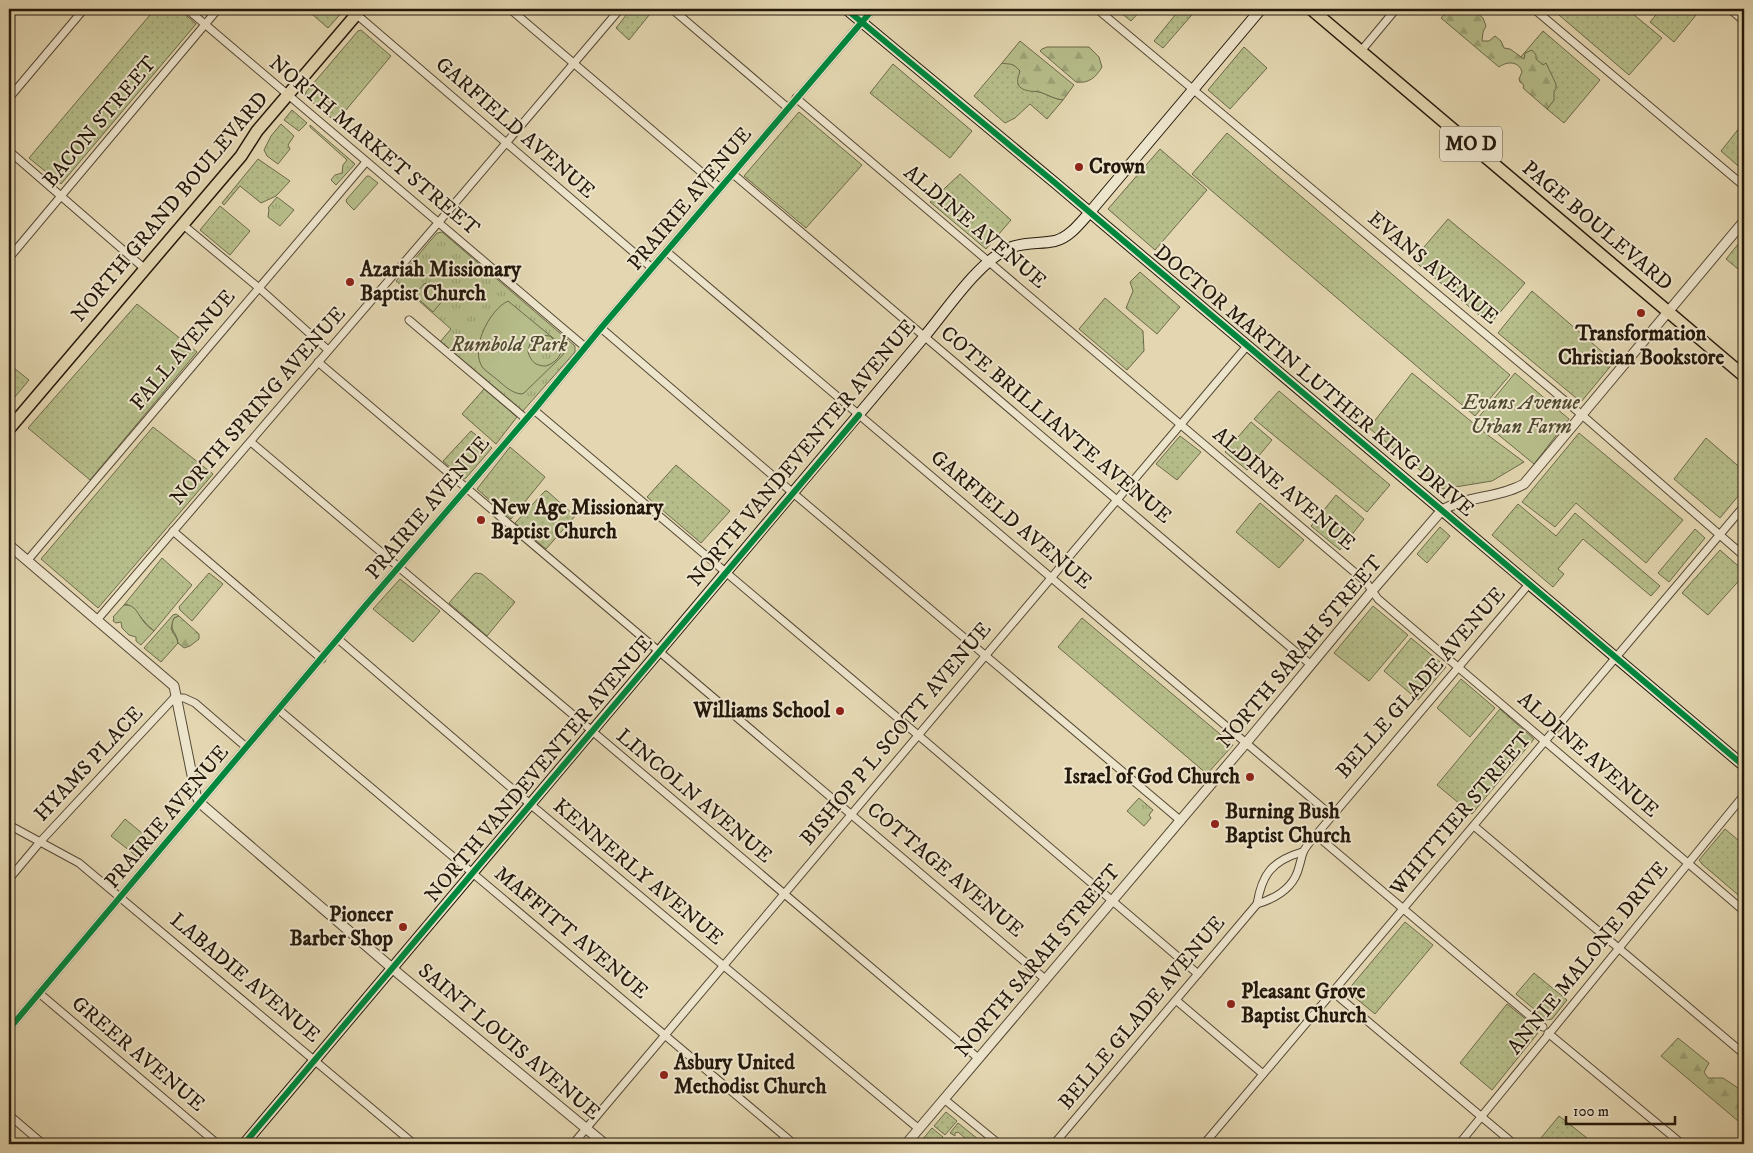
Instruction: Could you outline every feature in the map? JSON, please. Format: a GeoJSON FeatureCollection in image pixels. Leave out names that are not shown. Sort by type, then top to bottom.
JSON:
{"type":"FeatureCollection","features":[{"type":"Feature","properties":{"kind":"main road","name":"NORTH VANDEVENTER AVENUE"},"geometry":{"type":"LineString","coordinates":[[244,1144],[970,281],[988,262],[1009,248],[1056,241],[1066,236],[1090,212],[1261,9]]}},
{"type":"Feature","properties":{"kind":"main road","name":"PAGE BOULEVARD"},"geometry":{"type":"LineString","coordinates":[[1311,9],[1744,376]]}},
{"type":"Feature","properties":{"kind":"main road","name":"DOCTOR MARTIN LUTHER KING DRIVE"},"geometry":{"type":"LineString","coordinates":[[849,10],[1744,766]]}},
{"type":"Feature","properties":{"kind":"main road","name":"NORTH GRAND BOULEVARD"},"geometry":{"type":"LineString","coordinates":[[9,429],[240,156],[257,131],[358,12]]}},
{"type":"Feature","properties":{"kind":"street"},"geometry":{"type":"LineString","coordinates":[[9,98],[84,9]]}},
{"type":"Feature","properties":{"kind":"street","name":"NORTH MARKET STREET"},"geometry":{"type":"LineString","coordinates":[[186,9],[585,347]]}},
{"type":"Feature","properties":{"kind":"street","name":"BACON STREET"},"geometry":{"type":"LineString","coordinates":[[9,258],[218,9]]}},
{"type":"Feature","properties":{"kind":"street"},"geometry":{"type":"LineString","coordinates":[[510,9],[720,188]]}},
{"type":"Feature","properties":{"kind":"street","name":"NORTH SPRING AVENUE"},"geometry":{"type":"LineString","coordinates":[[97,620],[438,224],[620,9]]}},
{"type":"Feature","properties":{"kind":"street"},"geometry":{"type":"LineString","coordinates":[[672,9],[788,108]]}},
{"type":"Feature","properties":{"kind":"street","name":"PRAIRIE AVENUE"},"geometry":{"type":"LineString","coordinates":[[9,1030],[246,747],[873,9]]}},
{"type":"Feature","properties":{"kind":"street","name":"EVANS AVENUE"},"geometry":{"type":"LineString","coordinates":[[1097,9],[1582,415],[1744,556]]}},
{"type":"Feature","properties":{"kind":"street"},"geometry":{"type":"LineString","coordinates":[[1360,51],[1396,9]]}},
{"type":"Feature","properties":{"kind":"street"},"geometry":{"type":"LineString","coordinates":[[1534,9],[1744,186]]}},
{"type":"Feature","properties":{"kind":"street"},"geometry":{"type":"LineString","coordinates":[[1730,9],[1744,21]]}},
{"type":"Feature","properties":{"kind":"street","name":"GARFIELD AVENUE"},"geometry":{"type":"LineString","coordinates":[[358,12],[506,143],[652,268]]}},
{"type":"Feature","properties":{"kind":"street","name":"ALDINE AVENUE"},"geometry":{"type":"LineString","coordinates":[[796,98],[1366,582],[1378,599],[1744,911]]}},
{"type":"Feature","properties":{"kind":"street"},"geometry":{"type":"LineString","coordinates":[[9,151],[145,269]]}},
{"type":"Feature","properties":{"kind":"street","name":"FALL AVENUE"},"geometry":{"type":"LineString","coordinates":[[27,561],[366,162]]}},
{"type":"Feature","properties":{"kind":"street","name":"COTE BRILLIANTE AVENUE"},"geometry":{"type":"LineString","coordinates":[[733,174],[1310,664]]}},
{"type":"Feature","properties":{"kind":"street","name":"NORTH SARAH STREET"},"geometry":{"type":"LineString","coordinates":[[906,1144],[1442,510],[1453,504],[1513,490],[1524,484],[1744,220]]}},
{"type":"Feature","properties":{"kind":"street"},"geometry":{"type":"LineString","coordinates":[[182,224],[259,288],[328,350]]}},
{"type":"Feature","properties":{"kind":"street","name":"GARFIELD AVENUE"},"geometry":{"type":"LineString","coordinates":[[666,252],[1331,815]]}},
{"type":"Feature","properties":{"kind":"street"},"geometry":{"type":"LineString","coordinates":[[409,320],[526,419]]}},
{"type":"Feature","properties":{"kind":"street"},"geometry":{"type":"LineString","coordinates":[[601,328],[1180,821]]}},
{"type":"Feature","properties":{"kind":"street","name":"BISHOP P L SCOTT AVENUE"},"geometry":{"type":"LineString","coordinates":[[573,1144],[1247,346]]}},
{"type":"Feature","properties":{"kind":"street","name":"COTTAGE AVENUE"},"geometry":{"type":"LineString","coordinates":[[318,362],[1045,979]]}},
{"type":"Feature","properties":{"kind":"street"},"geometry":{"type":"LineString","coordinates":[[534,410],[1198,974]]}},
{"type":"Feature","properties":{"kind":"street","name":"LINCOLN AVENUE"},"geometry":{"type":"LineString","coordinates":[[250,442],[978,1058]]}},
{"type":"Feature","properties":{"kind":"street","name":"WHITTIER STREET"},"geometry":{"type":"LineString","coordinates":[[1204,1144],[1744,506]]}},
{"type":"Feature","properties":{"kind":"street"},"geometry":{"type":"LineString","coordinates":[[174,531],[322,659]]}},
{"type":"Feature","properties":{"kind":"street"},"geometry":{"type":"LineString","coordinates":[[9,545],[172,683],[175,688],[196,795],[200,803]]}},
{"type":"Feature","properties":{"kind":"street","name":"BELLE GLADE AVENUE"},"geometry":{"type":"LineString","coordinates":[[1258,904],[1272,900],[1290,887],[1296,878],[1302,852],[1331,815],[1529,584]]}},
{"type":"Feature","properties":{"kind":"street","name":"KENNERLY AVENUE"},"geometry":{"type":"LineString","coordinates":[[338,639],[723,967],[919,1129]]}},
{"type":"Feature","properties":{"kind":"street"},"geometry":{"type":"LineString","coordinates":[[177,698],[189,700],[195,704],[246,747]]}},
{"type":"Feature","properties":{"kind":"street","name":"HYAMS PLACE"},"geometry":{"type":"LineString","coordinates":[[9,879],[40,842],[166,706],[177,698]]}},
{"type":"Feature","properties":{"kind":"street","name":"MAFFITT AVENUE"},"geometry":{"type":"LineString","coordinates":[[279,710],[794,1144]]}},
{"type":"Feature","properties":{"kind":"street","name":"ANNIE MALONE DRIVE"},"geometry":{"type":"LineString","coordinates":[[1459,1144],[1482,1117],[1546,1030],[1618,949],[1744,795]]}},
{"type":"Feature","properties":{"kind":"street","name":"SAINT LOUIS AVENUE"},"geometry":{"type":"LineString","coordinates":[[200,803],[392,968],[605,1144]]}},
{"type":"Feature","properties":{"kind":"street","name":"LABADIE AVENUE"},"geometry":{"type":"LineString","coordinates":[[9,825],[80,863],[414,1144]]}},
{"type":"Feature","properties":{"kind":"street"},"geometry":{"type":"LineString","coordinates":[[1474,826],[1744,1054]]}},
{"type":"Feature","properties":{"kind":"street"},"geometry":{"type":"LineString","coordinates":[[1316,835],[1682,1144]]}},
{"type":"Feature","properties":{"kind":"street","name":"BELLE GLADE AVENUE"},"geometry":{"type":"LineString","coordinates":[[1054,1144],[1258,904],[1260,889],[1269,870],[1277,862],[1302,852]]}},
{"type":"Feature","properties":{"kind":"street","name":"GREER AVENUE"},"geometry":{"type":"LineString","coordinates":[[40,993],[214,1141]]}},
{"type":"Feature","properties":{"kind":"street"},"geometry":{"type":"LineString","coordinates":[[1340,998],[1514,1144]]}},
{"type":"Feature","properties":{"kind":"street"},"geometry":{"type":"LineString","coordinates":[[1176,1001],[1263,1074]]}},
{"type":"Feature","properties":{"kind":"street"},"geometry":{"type":"LineString","coordinates":[[944,1099],[999,1144]]}},
{"type":"Feature","properties":{"kind":"street"},"geometry":{"type":"LineString","coordinates":[[9,1115],[43,1144]]}},
{"type":"Feature","properties":{"kind":"green space"},"geometry":{"type":"Polygon","coordinates":[[[155,9],[179,9],[196,24],[61,184],[29,158],[155,9]]]}},
{"type":"Feature","properties":{"kind":"green space"},"geometry":{"type":"Polygon","coordinates":[[[306,9],[345,9],[328,28],[306,9]]]}},
{"type":"Feature","properties":{"kind":"green space"},"geometry":{"type":"Polygon","coordinates":[[[631,9],[654,9],[629,40],[616,28],[631,9]]]}},
{"type":"Feature","properties":{"kind":"green space"},"geometry":{"type":"Polygon","coordinates":[[[1116,9],[1142,9],[1131,21],[1116,9]]]}},
{"type":"Feature","properties":{"kind":"green space"},"geometry":{"type":"Polygon","coordinates":[[[1180,9],[1197,9],[1163,48],[1154,41],[1180,9]]]}},
{"type":"Feature","properties":{"kind":"green space"},"geometry":{"type":"Polygon","coordinates":[[[1458,9],[1472,9],[1483,18],[1486,26],[1482,41],[1489,41],[1495,36],[1501,41],[1504,48],[1510,49],[1524,59],[1525,53],[1532,50],[1536,55],[1536,59],[1543,65],[1546,63],[1556,84],[1554,100],[1547,109],[1523,88],[1524,85],[1519,79],[1522,72],[1516,64],[1509,63],[1499,67],[1441,18],[1458,9]]]}},
{"type":"Feature","properties":{"kind":"green space"},"geometry":{"type":"Polygon","coordinates":[[[1552,9],[1627,9],[1662,38],[1629,75],[1552,9]]]}},
{"type":"Feature","properties":{"kind":"green space"},"geometry":{"type":"Polygon","coordinates":[[[1661,9],[1701,9],[1674,42],[1650,22],[1661,9]]]}},
{"type":"Feature","properties":{"kind":"green space"},"geometry":{"type":"Polygon","coordinates":[[[361,30],[391,56],[336,122],[305,96],[306,92],[358,31],[361,30]]]}},
{"type":"Feature","properties":{"kind":"green space"},"geometry":{"type":"Polygon","coordinates":[[[1543,31],[1600,80],[1564,123],[1547,109],[1520,58],[1543,31]]]}},
{"type":"Feature","properties":{"kind":"green space"},"geometry":{"type":"Polygon","coordinates":[[[1020,41],[1074,85],[1063,100],[1040,92],[1022,89],[1018,82],[1020,71],[1013,65],[1002,63],[1020,41]]]}},
{"type":"Feature","properties":{"kind":"green space"},"geometry":{"type":"Polygon","coordinates":[[[1047,47],[1089,47],[1099,57],[1102,67],[1092,79],[1085,82],[1076,82],[1040,51],[1047,47]]]}},
{"type":"Feature","properties":{"kind":"green space"},"geometry":{"type":"Polygon","coordinates":[[[1244,47],[1267,68],[1230,109],[1208,90],[1244,47]]]}},
{"type":"Feature","properties":{"kind":"green space"},"geometry":{"type":"Polygon","coordinates":[[[1008,62],[1020,71],[1018,85],[1063,100],[1047,119],[1030,104],[1015,118],[1005,123],[974,96],[1002,63],[1008,62]]]}},
{"type":"Feature","properties":{"kind":"green space"},"geometry":{"type":"Polygon","coordinates":[[[893,64],[972,131],[950,158],[870,93],[893,64]]]}},
{"type":"Feature","properties":{"kind":"green space"},"geometry":{"type":"Polygon","coordinates":[[[292,110],[307,123],[299,131],[284,120],[292,110]]]}},
{"type":"Feature","properties":{"kind":"green space"},"geometry":{"type":"Polygon","coordinates":[[[799,112],[862,165],[806,228],[744,176],[799,112]]]}},
{"type":"Feature","properties":{"kind":"green space"},"geometry":{"type":"Polygon","coordinates":[[[1744,122],[1744,171],[1721,151],[1744,122]]]}},
{"type":"Feature","properties":{"kind":"green space"},"geometry":{"type":"Polygon","coordinates":[[[281,124],[294,136],[288,145],[290,149],[278,164],[267,156],[264,150],[271,136],[281,124]]]}},
{"type":"Feature","properties":{"kind":"green space"},"geometry":{"type":"Polygon","coordinates":[[[310,125],[355,164],[336,185],[331,180],[335,175],[342,173],[343,165],[347,160],[310,125]]]}},
{"type":"Feature","properties":{"kind":"green space"},"geometry":{"type":"Polygon","coordinates":[[[1227,133],[1510,375],[1475,416],[1192,174],[1227,133]]]}},
{"type":"Feature","properties":{"kind":"green space"},"geometry":{"type":"Polygon","coordinates":[[[1160,149],[1207,190],[1155,250],[1108,209],[1160,149]]]}},
{"type":"Feature","properties":{"kind":"green space"},"geometry":{"type":"Polygon","coordinates":[[[258,159],[290,181],[276,196],[261,203],[240,186],[224,205],[222,203],[258,159]]]}},
{"type":"Feature","properties":{"kind":"green space"},"geometry":{"type":"Polygon","coordinates":[[[960,174],[1011,220],[986,249],[930,202],[960,174]]]}},
{"type":"Feature","properties":{"kind":"green space"},"geometry":{"type":"Polygon","coordinates":[[[367,176],[378,183],[354,210],[346,200],[367,176]]]}},
{"type":"Feature","properties":{"kind":"green space"},"geometry":{"type":"Polygon","coordinates":[[[277,197],[294,210],[280,226],[268,217],[268,208],[277,197]]]}},
{"type":"Feature","properties":{"kind":"green space"},"geometry":{"type":"Polygon","coordinates":[[[220,206],[250,231],[230,255],[200,230],[220,206]]]}},
{"type":"Feature","properties":{"kind":"green space"},"geometry":{"type":"Polygon","coordinates":[[[1448,219],[1525,283],[1490,324],[1413,260],[1448,219]]]}},
{"type":"Feature","properties":{"kind":"green space","name":"Rumbold Park"},"geometry":{"type":"Polygon","coordinates":[[[442,232],[575,346],[575,352],[522,412],[440,342],[451,329],[396,281],[437,233],[442,232]]]}},
{"type":"Feature","properties":{"kind":"green space"},"geometry":{"type":"Polygon","coordinates":[[[1744,237],[1744,274],[1726,259],[1744,237]]]}},
{"type":"Feature","properties":{"kind":"green space"},"geometry":{"type":"Polygon","coordinates":[[[1140,272],[1180,307],[1157,334],[1126,308],[1133,291],[1130,282],[1140,272]]]}},
{"type":"Feature","properties":{"kind":"green space"},"geometry":{"type":"Polygon","coordinates":[[[425,283],[444,299],[433,312],[414,295],[425,283]]]}},
{"type":"Feature","properties":{"kind":"green space"},"geometry":{"type":"Polygon","coordinates":[[[1532,291],[1614,362],[1581,402],[1498,333],[1532,291]]]}},
{"type":"Feature","properties":{"kind":"green space"},"geometry":{"type":"Polygon","coordinates":[[[1105,298],[1143,331],[1144,351],[1127,370],[1079,329],[1105,298]]]}},
{"type":"Feature","properties":{"kind":"green space"},"geometry":{"type":"Polygon","coordinates":[[[508,301],[564,347],[564,353],[561,357],[521,394],[503,385],[483,368],[479,360],[478,351],[483,331],[488,321],[508,301]],[[540,335],[530,344],[528,352],[532,361],[539,365],[549,365],[560,354],[561,348],[550,336],[540,335]]]}},
{"type":"Feature","properties":{"kind":"green space"},"geometry":{"type":"Polygon","coordinates":[[[137,304],[197,352],[90,480],[28,428],[137,304]]]}},
{"type":"Feature","properties":{"kind":"green space"},"geometry":{"type":"Polygon","coordinates":[[[9,364],[29,380],[9,404],[9,364]]]}},
{"type":"Feature","properties":{"kind":"green space"},"geometry":{"type":"Polygon","coordinates":[[[1412,373],[1524,462],[1492,481],[1443,489],[1369,428],[1412,373]]]}},
{"type":"Feature","properties":{"kind":"green space","name":"Evans Avenue Urban Farm"},"geometry":{"type":"Polygon","coordinates":[[[1515,373],[1569,419],[1534,464],[1478,418],[1515,373]]]}},
{"type":"Feature","properties":{"kind":"green space"},"geometry":{"type":"Polygon","coordinates":[[[484,389],[517,417],[496,444],[462,414],[484,389]]]}},
{"type":"Feature","properties":{"kind":"green space"},"geometry":{"type":"Polygon","coordinates":[[[1279,391],[1390,485],[1367,512],[1254,419],[1279,391]]]}},
{"type":"Feature","properties":{"kind":"green space"},"geometry":{"type":"Polygon","coordinates":[[[1251,422],[1272,440],[1247,470],[1225,452],[1251,422]]]}},
{"type":"Feature","properties":{"kind":"green space"},"geometry":{"type":"Polygon","coordinates":[[[153,427],[213,474],[98,608],[41,559],[153,427]]]}},
{"type":"Feature","properties":{"kind":"green space"},"geometry":{"type":"Polygon","coordinates":[[[471,431],[492,448],[464,479],[443,461],[471,431]]]}},
{"type":"Feature","properties":{"kind":"green space"},"geometry":{"type":"Polygon","coordinates":[[[1579,433],[1683,520],[1646,563],[1576,503],[1555,527],[1522,502],[1579,433]]]}},
{"type":"Feature","properties":{"kind":"green space"},"geometry":{"type":"Polygon","coordinates":[[[1180,436],[1201,452],[1177,480],[1156,464],[1180,436]]]}},
{"type":"Feature","properties":{"kind":"green space"},"geometry":{"type":"Polygon","coordinates":[[[1706,438],[1744,471],[1744,489],[1720,518],[1674,479],[1706,438]]]}},
{"type":"Feature","properties":{"kind":"green space"},"geometry":{"type":"Polygon","coordinates":[[[510,447],[545,477],[511,519],[477,489],[510,447]]]}},
{"type":"Feature","properties":{"kind":"green space"},"geometry":{"type":"Polygon","coordinates":[[[676,465],[730,511],[701,543],[647,497],[676,465]]]}},
{"type":"Feature","properties":{"kind":"green space"},"geometry":{"type":"Polygon","coordinates":[[[545,491],[575,516],[546,549],[515,523],[545,491]]]}},
{"type":"Feature","properties":{"kind":"green space"},"geometry":{"type":"Polygon","coordinates":[[[1336,495],[1364,519],[1340,550],[1311,526],[1336,495]]]}},
{"type":"Feature","properties":{"kind":"green space"},"geometry":{"type":"Polygon","coordinates":[[[1260,503],[1304,540],[1279,568],[1236,532],[1260,503]]]}},
{"type":"Feature","properties":{"kind":"green space"},"geometry":{"type":"Polygon","coordinates":[[[1518,504],[1556,536],[1575,513],[1660,586],[1651,596],[1583,539],[1558,569],[1564,574],[1553,587],[1492,535],[1518,504]]]}},
{"type":"Feature","properties":{"kind":"green space"},"geometry":{"type":"Polygon","coordinates":[[[1440,527],[1450,536],[1427,563],[1417,554],[1440,527]]]}},
{"type":"Feature","properties":{"kind":"green space"},"geometry":{"type":"Polygon","coordinates":[[[1695,529],[1705,538],[1669,582],[1658,573],[1695,529]]]}},
{"type":"Feature","properties":{"kind":"green space"},"geometry":{"type":"Polygon","coordinates":[[[1720,550],[1744,571],[1744,575],[1708,615],[1682,593],[1720,550]]]}},
{"type":"Feature","properties":{"kind":"green space"},"geometry":{"type":"Polygon","coordinates":[[[162,558],[192,585],[154,631],[131,607],[127,604],[124,605],[162,558]]]}},
{"type":"Feature","properties":{"kind":"green space"},"geometry":{"type":"Polygon","coordinates":[[[209,573],[223,584],[192,621],[179,607],[209,573]]]}},
{"type":"Feature","properties":{"kind":"green space"},"geometry":{"type":"Polygon","coordinates":[[[476,573],[482,574],[515,602],[487,636],[449,603],[476,573]]]}},
{"type":"Feature","properties":{"kind":"green space"},"geometry":{"type":"Polygon","coordinates":[[[400,579],[440,611],[413,642],[373,609],[400,579]]]}},
{"type":"Feature","properties":{"kind":"green space"},"geometry":{"type":"Polygon","coordinates":[[[124,605],[134,608],[145,623],[154,631],[141,645],[136,641],[136,637],[129,635],[122,628],[121,622],[116,623],[113,621],[113,617],[124,605]]]}},
{"type":"Feature","properties":{"kind":"green space"},"geometry":{"type":"Polygon","coordinates":[[[1373,606],[1408,635],[1369,681],[1334,653],[1373,606]]]}},
{"type":"Feature","properties":{"kind":"green space"},"geometry":{"type":"Polygon","coordinates":[[[176,614],[179,616],[174,618],[171,629],[178,643],[161,662],[144,648],[176,614]]]}},
{"type":"Feature","properties":{"kind":"green space"},"geometry":{"type":"Polygon","coordinates":[[[179,616],[199,634],[199,639],[184,648],[178,643],[172,629],[174,618],[179,616]]]}},
{"type":"Feature","properties":{"kind":"green space"},"geometry":{"type":"Polygon","coordinates":[[[1082,618],[1233,745],[1207,774],[1058,647],[1082,618]]]}},
{"type":"Feature","properties":{"kind":"green space"},"geometry":{"type":"Polygon","coordinates":[[[1411,638],[1446,667],[1418,700],[1384,671],[1411,638]]]}},
{"type":"Feature","properties":{"kind":"green space"},"geometry":{"type":"Polygon","coordinates":[[[1461,679],[1495,708],[1470,737],[1437,708],[1461,679]]]}},
{"type":"Feature","properties":{"kind":"green space"},"geometry":{"type":"Polygon","coordinates":[[[1500,709],[1534,739],[1472,814],[1437,785],[1500,709]]]}},
{"type":"Feature","properties":{"kind":"green space"},"geometry":{"type":"Polygon","coordinates":[[[1139,798],[1153,810],[1149,815],[1151,818],[1144,826],[1127,811],[1139,798]]]}},
{"type":"Feature","properties":{"kind":"green space"},"geometry":{"type":"Polygon","coordinates":[[[125,819],[154,843],[140,859],[111,836],[125,819]]]}},
{"type":"Feature","properties":{"kind":"green space"},"geometry":{"type":"Polygon","coordinates":[[[1725,829],[1744,845],[1744,900],[1699,860],[1725,829]]]}},
{"type":"Feature","properties":{"kind":"green space"},"geometry":{"type":"Polygon","coordinates":[[[1405,922],[1433,945],[1375,1014],[1347,991],[1405,922]]]}},
{"type":"Feature","properties":{"kind":"green space"},"geometry":{"type":"Polygon","coordinates":[[[1534,973],[1567,1000],[1552,1019],[1547,1020],[1516,994],[1534,973]]]}},
{"type":"Feature","properties":{"kind":"green space"},"geometry":{"type":"Polygon","coordinates":[[[1507,1004],[1539,1030],[1492,1090],[1460,1063],[1507,1004]]]}},
{"type":"Feature","properties":{"kind":"green space"},"geometry":{"type":"Polygon","coordinates":[[[1678,1038],[1709,1063],[1704,1072],[1708,1078],[1723,1078],[1738,1088],[1744,1096],[1744,1126],[1661,1056],[1678,1038]]]}},
{"type":"Feature","properties":{"kind":"green space"},"geometry":{"type":"Polygon","coordinates":[[[946,1112],[957,1121],[945,1135],[934,1126],[946,1112]]]}},
{"type":"Feature","properties":{"kind":"green space"},"geometry":{"type":"Polygon","coordinates":[[[1559,1116],[1587,1138],[1583,1144],[1536,1144],[1559,1116]]]}},
{"type":"Feature","properties":{"kind":"green space"},"geometry":{"type":"Polygon","coordinates":[[[958,1123],[984,1144],[972,1144],[958,1132],[955,1133],[955,1136],[950,1133],[958,1123]]]}},
{"type":"Feature","properties":{"kind":"green space"},"geometry":{"type":"Polygon","coordinates":[[[932,1128],[943,1137],[939,1142],[943,1144],[928,1144],[922,1140],[932,1128]]]}},
{"type":"Feature","properties":{"kind":"cycle path"},"geometry":{"type":"LineString","coordinates":[[846,9],[1054,182],[1744,766]]}},
{"type":"Feature","properties":{"kind":"cycle path"},"geometry":{"type":"LineString","coordinates":[[9,1029],[366,605],[534,410],[601,328],[873,9]]}},
{"type":"Feature","properties":{"kind":"cycle path"},"geometry":{"type":"LineString","coordinates":[[244,1144],[859,415]]}},
{"type":"Feature","properties":{"kind":"place","name":"Crown"},"geometry":{"type":"Point","coordinates":[1079,167]}},
{"type":"Feature","properties":{"kind":"place","name":"Azariah Missionary Baptist Church"},"geometry":{"type":"Point","coordinates":[350,282]}},
{"type":"Feature","properties":{"kind":"place","name":"Transformation Christian Bookstore"},"geometry":{"type":"Point","coordinates":[1641,313]}},
{"type":"Feature","properties":{"kind":"place","name":"New Age Missionary Baptist Church"},"geometry":{"type":"Point","coordinates":[481,520]}},
{"type":"Feature","properties":{"kind":"place","name":"Williams School"},"geometry":{"type":"Point","coordinates":[840,711]}},
{"type":"Feature","properties":{"kind":"place","name":"Israel of God Church"},"geometry":{"type":"Point","coordinates":[1250,777]}},
{"type":"Feature","properties":{"kind":"place","name":"Burning Bush Baptist Church"},"geometry":{"type":"Point","coordinates":[1215,824]}},
{"type":"Feature","properties":{"kind":"place","name":"Pioneer Barber Shop"},"geometry":{"type":"Point","coordinates":[403,927]}},
{"type":"Feature","properties":{"kind":"place","name":"Pleasant Grove Baptist Church"},"geometry":{"type":"Point","coordinates":[1231,1004]}},
{"type":"Feature","properties":{"kind":"place","name":"Asbury United Methodist Church"},"geometry":{"type":"Point","coordinates":[664,1075]}}]}
